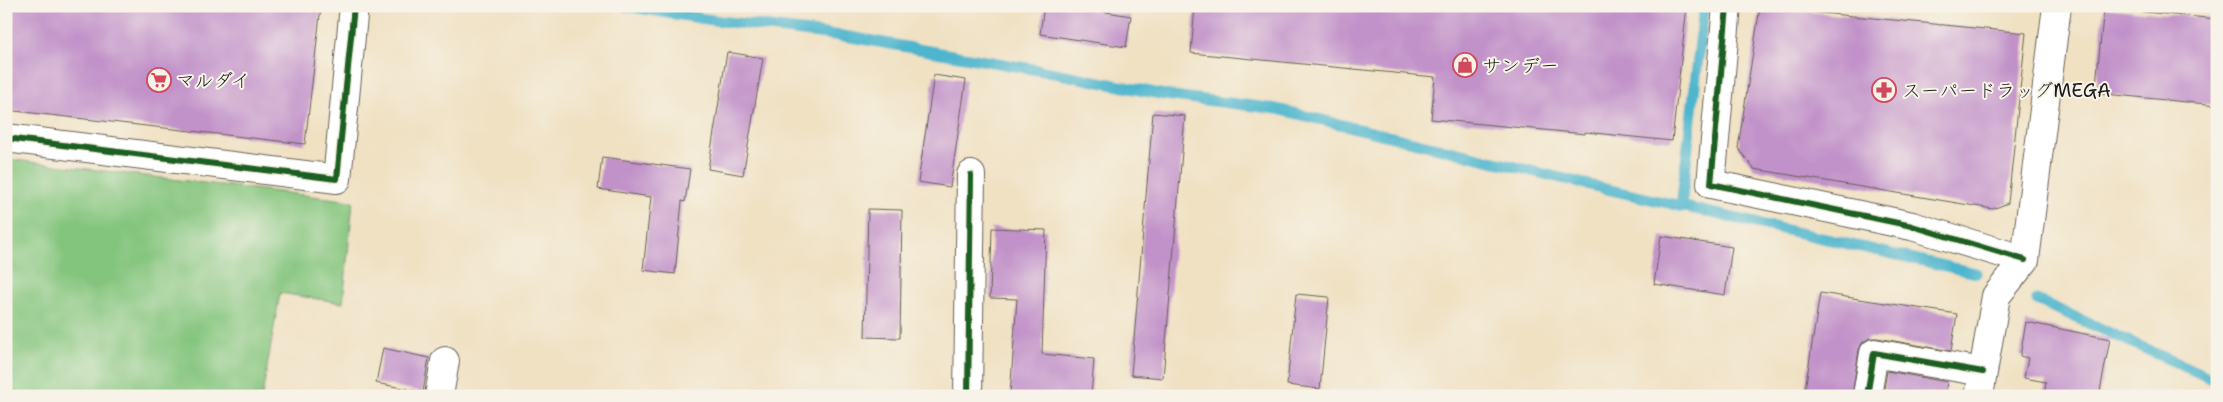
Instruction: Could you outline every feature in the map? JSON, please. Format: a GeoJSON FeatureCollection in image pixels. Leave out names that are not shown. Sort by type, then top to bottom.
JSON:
{"type":"FeatureCollection","features":[{"type":"Feature","properties":{"kind":"street"},"geometry":{"type":"LineString","coordinates":[[6,138],[338,179],[354,6]]}},
{"type":"Feature","properties":{"kind":"street"},"geometry":{"type":"LineString","coordinates":[[1727,6],[1711,184],[1912,226],[2025,260]]}},
{"type":"Feature","properties":{"kind":"street"},"geometry":{"type":"LineString","coordinates":[[1867,396],[1874,353],[1981,384],[1996,296],[2025,260],[2057,6]]}},
{"type":"Feature","properties":{"kind":"street"},"geometry":{"type":"LineString","coordinates":[[968,396],[971,175]]}},
{"type":"Feature","properties":{"kind":"street"},"geometry":{"type":"LineString","coordinates":[[438,396],[445,361]]}},
{"type":"Feature","properties":{"kind":"green space"},"geometry":{"type":"Polygon","coordinates":[[[6,159],[353,201],[343,303],[280,293],[262,396],[6,396],[6,159]]]}},
{"type":"Feature","properties":{"kind":"building","name":"マルダイ"},"geometry":{"type":"Polygon","coordinates":[[[11,6],[321,6],[305,144],[6,110],[6,50],[11,6]]]}},
{"type":"Feature","properties":{"kind":"building"},"geometry":{"type":"Polygon","coordinates":[[[1044,6],[1070,6],[1131,16],[1126,47],[1040,34],[1044,6]]]}},
{"type":"Feature","properties":{"kind":"building","name":"サンデー"},"geometry":{"type":"Polygon","coordinates":[[[1195,6],[1687,6],[1672,141],[1431,119],[1435,77],[1191,53],[1195,6]]]}},
{"type":"Feature","properties":{"kind":"building","name":"スーパードラッグMEGA"},"geometry":{"type":"Polygon","coordinates":[[[1760,7],[2026,33],[2008,203],[1993,209],[1754,169],[1738,148],[1760,7]]]}},
{"type":"Feature","properties":{"kind":"building"},"geometry":{"type":"Polygon","coordinates":[[[2104,8],[2217,19],[2217,105],[2095,93],[2104,8]]]}},
{"type":"Feature","properties":{"kind":"building"},"geometry":{"type":"Polygon","coordinates":[[[727,52],[763,58],[743,175],[708,169],[727,52]]]}},
{"type":"Feature","properties":{"kind":"building"},"geometry":{"type":"Polygon","coordinates":[[[934,75],[966,80],[950,187],[918,182],[934,75]]]}},
{"type":"Feature","properties":{"kind":"building"},"geometry":{"type":"Polygon","coordinates":[[[1153,113],[1185,116],[1163,378],[1131,375],[1153,113]]]}},
{"type":"Feature","properties":{"kind":"building"},"geometry":{"type":"Polygon","coordinates":[[[602,157],[690,169],[685,202],[682,201],[675,274],[643,270],[651,197],[598,189],[602,157]]]}},
{"type":"Feature","properties":{"kind":"building"},"geometry":{"type":"Polygon","coordinates":[[[868,209],[902,210],[900,338],[865,337],[868,209]]]}},
{"type":"Feature","properties":{"kind":"building"},"geometry":{"type":"Polygon","coordinates":[[[992,228],[1046,230],[1042,354],[1094,359],[1091,396],[1010,396],[1017,299],[990,298],[992,228]]]}},
{"type":"Feature","properties":{"kind":"building"},"geometry":{"type":"Polygon","coordinates":[[[1661,236],[1732,247],[1725,295],[1654,284],[1661,236]]]}},
{"type":"Feature","properties":{"kind":"building"},"geometry":{"type":"Polygon","coordinates":[[[1820,293],[1957,314],[1951,351],[1869,338],[1862,343],[1859,350],[1852,396],[1804,396],[1820,293]]]}},
{"type":"Feature","properties":{"kind":"building"},"geometry":{"type":"Polygon","coordinates":[[[1296,294],[1329,297],[1320,389],[1287,385],[1296,294]]]}},
{"type":"Feature","properties":{"kind":"building"},"geometry":{"type":"Polygon","coordinates":[[[2026,322],[2110,339],[2099,396],[2044,396],[2046,382],[2024,378],[2028,358],[2020,356],[2026,322]]]}},
{"type":"Feature","properties":{"kind":"building"},"geometry":{"type":"Polygon","coordinates":[[[383,348],[429,358],[423,392],[376,383],[383,348]]]}},
{"type":"Feature","properties":{"kind":"building"},"geometry":{"type":"Polygon","coordinates":[[[1887,371],[1947,382],[1945,396],[1883,396],[1887,371]]]}},
{"type":"Feature","properties":{"kind":"waterway"},"geometry":{"type":"LineString","coordinates":[[626,6],[705,19],[850,37],[1055,73],[1165,95],[1277,109],[1606,189],[1976,273]]}},
{"type":"Feature","properties":{"kind":"waterway"},"geometry":{"type":"LineString","coordinates":[[1681,207],[1704,6]]}},
{"type":"Feature","properties":{"kind":"waterway"},"geometry":{"type":"LineString","coordinates":[[2037,300],[2217,381]]}},
{"type":"Feature","properties":{"kind":"cycle path"},"geometry":{"type":"LineString","coordinates":[[6,138],[337,179],[354,6]]}},
{"type":"Feature","properties":{"kind":"cycle path"},"geometry":{"type":"LineString","coordinates":[[1727,6],[1711,184],[1912,226],[2025,260]]}},
{"type":"Feature","properties":{"kind":"cycle path"},"geometry":{"type":"LineString","coordinates":[[968,396],[971,175]]}},
{"type":"Feature","properties":{"kind":"cycle path"},"geometry":{"type":"LineString","coordinates":[[1867,396],[1874,353],[1983,372]]}},
{"type":"Feature","properties":{"kind":"place","name":"サンデー"},"geometry":{"type":"Point","coordinates":[1465,65]}},
{"type":"Feature","properties":{"kind":"place","name":"マルダイ"},"geometry":{"type":"Point","coordinates":[159,80]}},
{"type":"Feature","properties":{"kind":"place","name":"スーパードラッグMEGA"},"geometry":{"type":"Point","coordinates":[1884,90]}}]}
